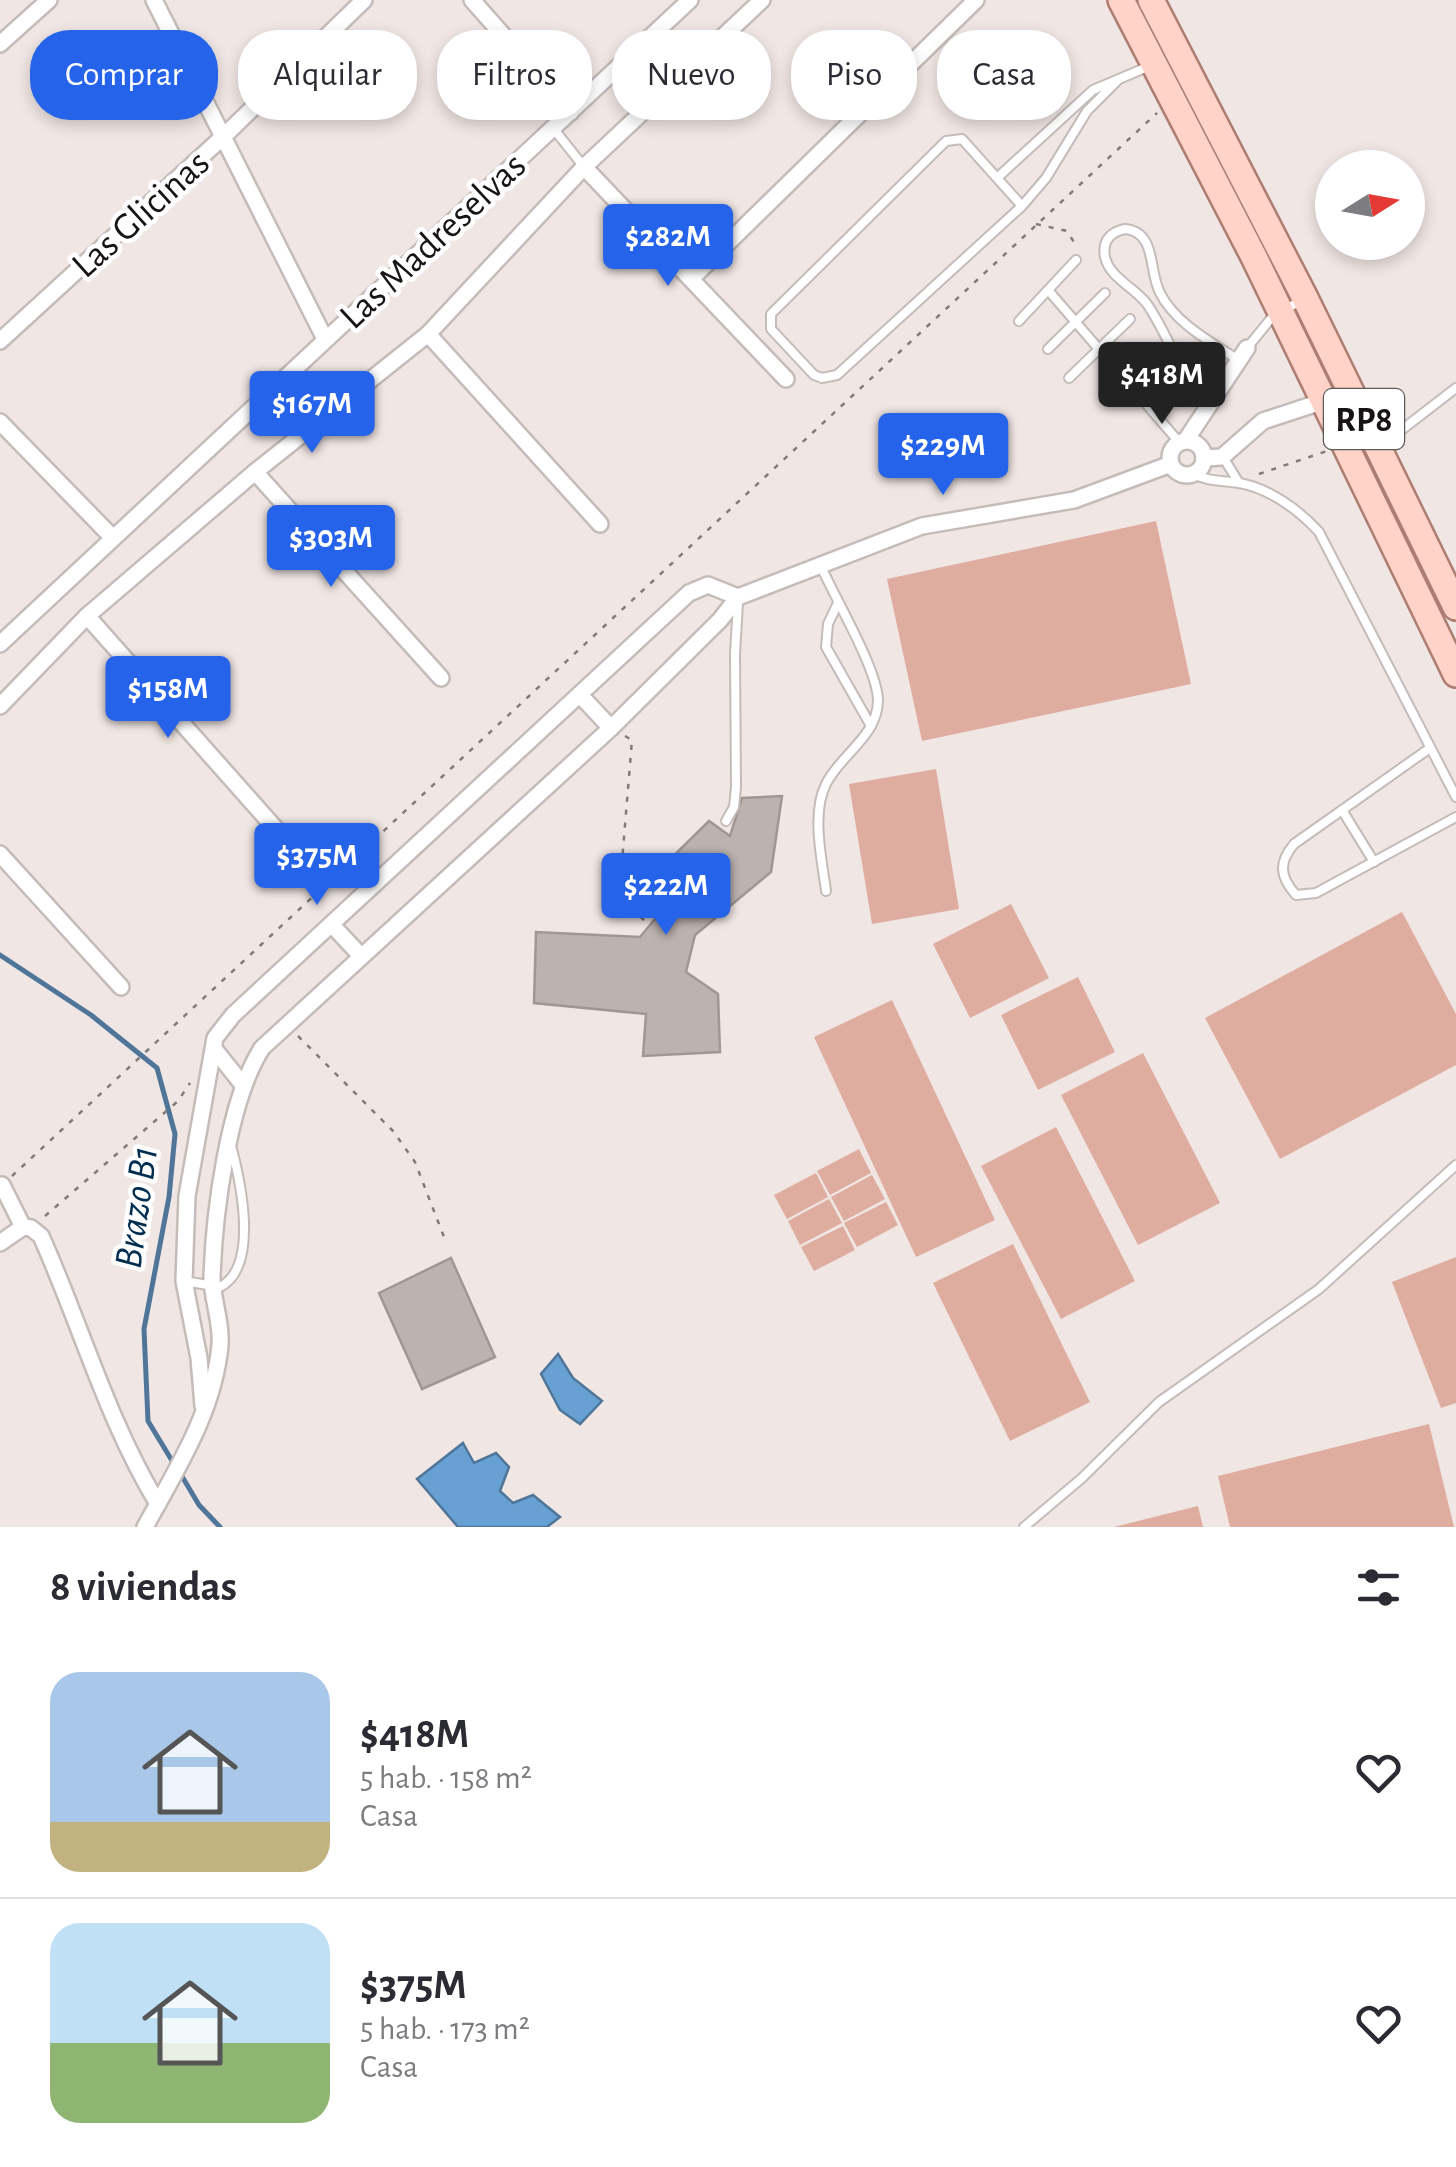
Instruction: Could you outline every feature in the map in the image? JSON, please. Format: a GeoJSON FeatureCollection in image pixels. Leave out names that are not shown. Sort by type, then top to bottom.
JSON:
{"type":"FeatureCollection","features":[{"type":"Feature","properties":{"kind":"main road","name":"RP8"},"geometry":{"type":"LineString","coordinates":[[1121,0],[1281,312],[1456,674]]}},
{"type":"Feature","properties":{"kind":"main road","name":"RP8"},"geometry":{"type":"LineString","coordinates":[[1152,0],[1306,298],[1456,607]]}},
{"type":"Feature","properties":{"kind":"street"},"geometry":{"type":"LineString","coordinates":[[0,44],[49,0]]}},
{"type":"Feature","properties":{"kind":"street"},"geometry":{"type":"LineString","coordinates":[[154,0],[325,339]]}},
{"type":"Feature","properties":{"kind":"street","name":"Las Glicinas"},"geometry":{"type":"LineString","coordinates":[[0,342],[225,135],[364,0]]}},
{"type":"Feature","properties":{"kind":"street"},"geometry":{"type":"LineString","coordinates":[[472,0],[499,30]]}},
{"type":"Feature","properties":{"kind":"street","name":"Las Madreselvas"},"geometry":{"type":"LineString","coordinates":[[592,92],[690,0]]}},
{"type":"Feature","properties":{"kind":"street"},"geometry":{"type":"LineString","coordinates":[[0,706],[87,616],[255,472],[428,334],[584,167],[762,0]]}},
{"type":"Feature","properties":{"kind":"street"},"geometry":{"type":"LineString","coordinates":[[691,280],[976,0]]}},
{"type":"Feature","properties":{"kind":"street","name":"Las Madreselvas"},"geometry":{"type":"LineString","coordinates":[[0,644],[562,120]]}},
{"type":"Feature","properties":{"kind":"street"},"geometry":{"type":"LineString","coordinates":[[584,167],[786,379]]}},
{"type":"Feature","properties":{"kind":"street"},"geometry":{"type":"LineString","coordinates":[[428,334],[600,524]]}},
{"type":"Feature","properties":{"kind":"street"},"geometry":{"type":"LineString","coordinates":[[1171,464],[1172,449],[1210,406],[1242,354]]}},
{"type":"Feature","properties":{"kind":"street"},"geometry":{"type":"LineString","coordinates":[[1204,458],[1222,457],[1264,421],[1324,401]]}},
{"type":"Feature","properties":{"kind":"street"},"geometry":{"type":"LineString","coordinates":[[0,422],[114,538]]}},
{"type":"Feature","properties":{"kind":"street"},"geometry":{"type":"LineString","coordinates":[[1171,464],[1182,474],[1193,474],[1201,468],[1204,458],[1200,447],[1183,441]]}},
{"type":"Feature","properties":{"kind":"street"},"geometry":{"type":"LineString","coordinates":[[145,1527],[204,1416],[220,1343],[213,1288],[218,1205],[243,1086],[262,1048],[611,728],[720,620],[738,597],[922,526],[1074,500],[1171,464]]}},
{"type":"Feature","properties":{"kind":"street"},"geometry":{"type":"LineString","coordinates":[[255,472],[441,678]]}},
{"type":"Feature","properties":{"kind":"street"},"geometry":{"type":"LineString","coordinates":[[204,1416],[199,1358],[184,1281],[188,1196],[215,1038],[233,1015],[689,593],[708,585],[738,597]]}},
{"type":"Feature","properties":{"kind":"street"},"geometry":{"type":"LineString","coordinates":[[87,616],[282,836]]}},
{"type":"Feature","properties":{"kind":"street"},"geometry":{"type":"LineString","coordinates":[[580,695],[611,728]]}},
{"type":"Feature","properties":{"kind":"street"},"geometry":{"type":"LineString","coordinates":[[0,854],[122,988]]}},
{"type":"Feature","properties":{"kind":"street"},"geometry":{"type":"LineString","coordinates":[[332,925],[362,956]]}},
{"type":"Feature","properties":{"kind":"street"},"geometry":{"type":"LineString","coordinates":[[215,1050],[243,1086]]}},
{"type":"Feature","properties":{"kind":"street"},"geometry":{"type":"LineString","coordinates":[[2,1185],[27,1227],[40,1236],[108,1405],[158,1504]]}},
{"type":"Feature","properties":{"kind":"street"},"geometry":{"type":"LineString","coordinates":[[0,1243],[27,1227]]}},
{"type":"Feature","properties":{"kind":"lane"},"geometry":{"type":"LineString","coordinates":[[997,178],[1094,90],[1180,55]]}},
{"type":"Feature","properties":{"kind":"lane"},"geometry":{"type":"LineString","coordinates":[[1022,206],[962,139],[946,140],[771,314],[771,329],[814,375],[837,376],[1022,206],[1046,178],[1087,110],[1117,81]]}},
{"type":"Feature","properties":{"kind":"lane"},"geometry":{"type":"LineString","coordinates":[[553,128],[584,167]]}},
{"type":"Feature","properties":{"kind":"lane"},"geometry":{"type":"LineString","coordinates":[[1210,406],[1192,386],[1143,298],[1106,262],[1104,245],[1110,235],[1125,228],[1141,234],[1157,287],[1170,308],[1191,328],[1242,354],[1273,316],[1306,298]]}},
{"type":"Feature","properties":{"kind":"lane"},"geometry":{"type":"LineString","coordinates":[[1019,321],[1076,260]]}},
{"type":"Feature","properties":{"kind":"lane"},"geometry":{"type":"LineString","coordinates":[[1048,290],[1183,441]]}},
{"type":"Feature","properties":{"kind":"lane"},"geometry":{"type":"LineString","coordinates":[[1048,349],[1106,293]]}},
{"type":"Feature","properties":{"kind":"lane"},"geometry":{"type":"LineString","coordinates":[[1069,378],[1130,319]]}},
{"type":"Feature","properties":{"kind":"lane"},"geometry":{"type":"LineString","coordinates":[[1378,448],[1456,388]]}},
{"type":"Feature","properties":{"kind":"lane"},"geometry":{"type":"LineString","coordinates":[[1222,457],[1239,483]]}},
{"type":"Feature","properties":{"kind":"lane"},"geometry":{"type":"LineString","coordinates":[[1193,474],[1206,480],[1239,483],[1275,497],[1319,532],[1456,797]]}},
{"type":"Feature","properties":{"kind":"lane"},"geometry":{"type":"LineString","coordinates":[[821,566],[877,694],[871,726],[834,772],[821,798],[826,890]]}},
{"type":"Feature","properties":{"kind":"lane"},"geometry":{"type":"LineString","coordinates":[[726,821],[734,807],[736,787],[738,597]]}},
{"type":"Feature","properties":{"kind":"lane"},"geometry":{"type":"LineString","coordinates":[[837,604],[828,624],[826,646],[871,726]]}},
{"type":"Feature","properties":{"kind":"lane"},"geometry":{"type":"LineString","coordinates":[[1430,748],[1294,844],[1285,855],[1281,872],[1285,883],[1296,895],[1316,893],[1456,817]]}},
{"type":"Feature","properties":{"kind":"lane"},"geometry":{"type":"LineString","coordinates":[[1342,810],[1374,862]]}},
{"type":"Feature","properties":{"kind":"lane"},"geometry":{"type":"LineString","coordinates":[[184,1281],[213,1288],[226,1285],[242,1259],[239,1181],[230,1143]]}},
{"type":"Feature","properties":{"kind":"lane"},"geometry":{"type":"LineString","coordinates":[[1024,1527],[1082,1478],[1159,1402],[1319,1289],[1456,1165]]}},
{"type":"Feature","properties":{"kind":"path"},"geometry":{"type":"LineString","coordinates":[[2,1185],[1146,123]]}},
{"type":"Feature","properties":{"kind":"path"},"geometry":{"type":"LineString","coordinates":[[1034,224],[1058,227],[1071,234],[1078,245],[1076,260]]}},
{"type":"Feature","properties":{"kind":"path"},"geometry":{"type":"LineString","coordinates":[[1239,483],[1280,465],[1314,456]]}},
{"type":"Feature","properties":{"kind":"path"},"geometry":{"type":"LineString","coordinates":[[611,728],[632,740],[619,898],[645,921]]}},
{"type":"Feature","properties":{"kind":"path"},"geometry":{"type":"LineString","coordinates":[[286,1024],[394,1132],[416,1162],[444,1238]]}},
{"type":"Feature","properties":{"kind":"path"},"geometry":{"type":"LineString","coordinates":[[27,1227],[178,1101]]}},
{"type":"Feature","properties":{"kind":"shaded area"},"geometry":{"type":"Polygon","coordinates":[[[1156,521],[1191,684],[922,741],[887,579],[1156,521]]]}},
{"type":"Feature","properties":{"kind":"shaded area"},"geometry":{"type":"Polygon","coordinates":[[[936,769],[959,909],[872,924],[849,784],[936,769]]]}},
{"type":"Feature","properties":{"kind":"shaded area"},"geometry":{"type":"Polygon","coordinates":[[[1011,904],[1049,978],[970,1018],[933,944],[1011,904]]]}},
{"type":"Feature","properties":{"kind":"shaded area"},"geometry":{"type":"Polygon","coordinates":[[[1402,912],[1456,1014],[1456,1065],[1280,1159],[1205,1018],[1402,912]]]}},
{"type":"Feature","properties":{"kind":"shaded area"},"geometry":{"type":"Polygon","coordinates":[[[1078,977],[1115,1052],[1038,1090],[1001,1015],[1078,977]]]}},
{"type":"Feature","properties":{"kind":"shaded area"},"geometry":{"type":"Polygon","coordinates":[[[892,1000],[995,1220],[916,1257],[814,1037],[892,1000]]]}},
{"type":"Feature","properties":{"kind":"shaded area"},"geometry":{"type":"Polygon","coordinates":[[[1143,1053],[1220,1203],[1138,1245],[1061,1095],[1143,1053]]]}},
{"type":"Feature","properties":{"kind":"shaded area"},"geometry":{"type":"Polygon","coordinates":[[[1056,1127],[1135,1281],[1061,1319],[981,1166],[1056,1127]]]}},
{"type":"Feature","properties":{"kind":"shaded area"},"geometry":{"type":"Polygon","coordinates":[[[859,1149],[871,1173],[830,1195],[817,1171],[859,1149]]]}},
{"type":"Feature","properties":{"kind":"shaded area"},"geometry":{"type":"Polygon","coordinates":[[[816,1173],[828,1197],[787,1219],[774,1195],[816,1173]]]}},
{"type":"Feature","properties":{"kind":"shaded area"},"geometry":{"type":"Polygon","coordinates":[[[872,1175],[885,1199],[844,1221],[831,1197],[872,1175]]]}},
{"type":"Feature","properties":{"kind":"shaded area"},"geometry":{"type":"Polygon","coordinates":[[[829,1199],[842,1223],[800,1245],[788,1221],[829,1199]]]}},
{"type":"Feature","properties":{"kind":"shaded area"},"geometry":{"type":"Polygon","coordinates":[[[886,1202],[898,1225],[857,1247],[844,1223],[886,1202]]]}},
{"type":"Feature","properties":{"kind":"shaded area"},"geometry":{"type":"Polygon","coordinates":[[[843,1226],[855,1250],[814,1271],[801,1247],[843,1226]]]}},
{"type":"Feature","properties":{"kind":"shaded area"},"geometry":{"type":"Polygon","coordinates":[[[1013,1244],[1090,1402],[1010,1441],[933,1283],[1013,1244]]]}},
{"type":"Feature","properties":{"kind":"shaded area"},"geometry":{"type":"Polygon","coordinates":[[[1456,1257],[1456,1403],[1441,1408],[1392,1282],[1456,1257]]]}},
{"type":"Feature","properties":{"kind":"shaded area"},"geometry":{"type":"Polygon","coordinates":[[[1429,1424],[1454,1527],[1230,1527],[1218,1476],[1429,1424]]]}},
{"type":"Feature","properties":{"kind":"shaded area"},"geometry":{"type":"Polygon","coordinates":[[[1198,1506],[1203,1527],[1114,1527],[1198,1506]]]}},
{"type":"Feature","properties":{"kind":"water"},"geometry":{"type":"Polygon","coordinates":[[[558,1354],[573,1378],[602,1401],[580,1424],[560,1410],[541,1374],[558,1354]]]}},
{"type":"Feature","properties":{"kind":"water"},"geometry":{"type":"Polygon","coordinates":[[[463,1443],[474,1463],[496,1453],[509,1467],[500,1491],[513,1503],[533,1495],[560,1517],[547,1527],[458,1527],[417,1479],[463,1443]]]}},
{"type":"Feature","properties":{"kind":"building"},"geometry":{"type":"Polygon","coordinates":[[[782,796],[771,872],[695,935],[686,972],[718,994],[720,1052],[643,1056],[646,1014],[534,1003],[536,932],[640,937],[660,913],[643,886],[709,821],[730,836],[742,798],[782,796]]]}},
{"type":"Feature","properties":{"kind":"building"},"geometry":{"type":"Polygon","coordinates":[[[451,1258],[495,1357],[422,1389],[379,1293],[451,1258]]]}},
{"type":"Feature","properties":{"kind":"waterway","name":"Brazo B1"},"geometry":{"type":"LineString","coordinates":[[0,955],[91,1015],[157,1068],[175,1134],[169,1197],[144,1329],[148,1421],[174,1464]]}},
{"type":"Feature","properties":{"kind":"waterway","name":"Brazo B1"},"geometry":{"type":"LineString","coordinates":[[180,1473],[199,1505],[220,1527]]}}]}
